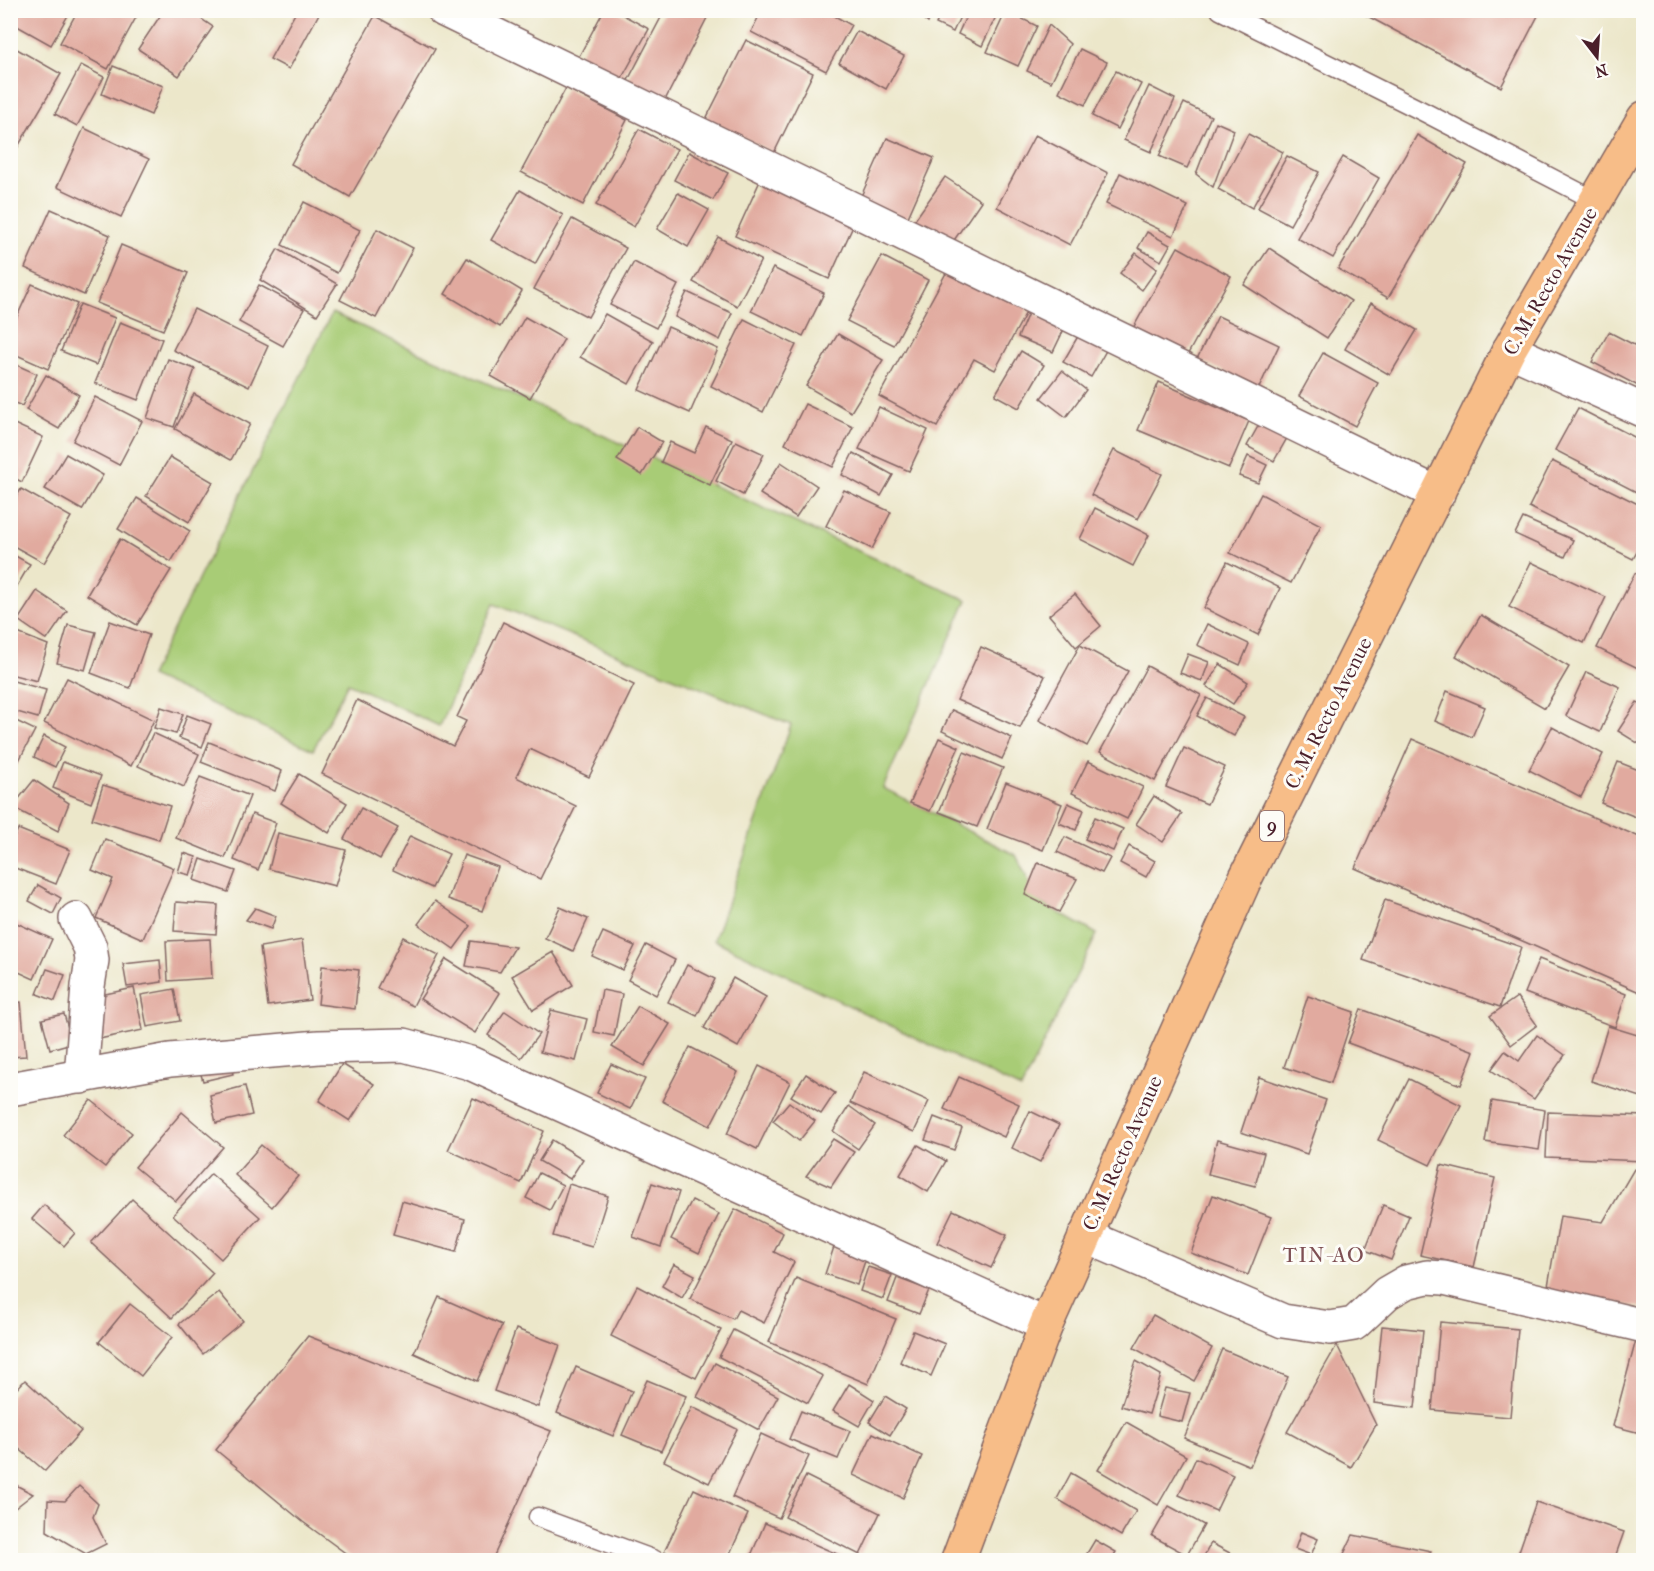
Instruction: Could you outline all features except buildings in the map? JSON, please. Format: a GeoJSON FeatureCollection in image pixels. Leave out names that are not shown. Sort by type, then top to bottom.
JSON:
{"type":"FeatureCollection","features":[{"type":"Feature","properties":{"kind":"highway","name":"C. M. Recto Avenue"},"geometry":{"type":"LineString","coordinates":[[958,1560],[1046,1325],[1246,877],[1509,350],[1644,118]]}},
{"type":"Feature","properties":{"kind":"street"},"geometry":{"type":"LineString","coordinates":[[444,10],[1438,494]]}},
{"type":"Feature","properties":{"kind":"street"},"geometry":{"type":"LineString","coordinates":[[1509,350],[1644,411]]}},
{"type":"Feature","properties":{"kind":"street"},"geometry":{"type":"LineString","coordinates":[[76,919],[90,947],[92,960],[81,1077]]}},
{"type":"Feature","properties":{"kind":"street"},"geometry":{"type":"LineString","coordinates":[[10,1089],[170,1060],[319,1047],[404,1045],[470,1063],[1046,1325]]}},
{"type":"Feature","properties":{"kind":"street"},"geometry":{"type":"LineString","coordinates":[[1085,1236],[1283,1321],[1330,1328],[1354,1324],[1387,1293],[1406,1282],[1427,1277],[1444,1278],[1644,1326]]}},
{"type":"Feature","properties":{"kind":"lane"},"geometry":{"type":"LineString","coordinates":[[1220,10],[1596,201]]}},
{"type":"Feature","properties":{"kind":"lane"},"geometry":{"type":"LineString","coordinates":[[538,1517],[655,1560]]}},
{"type":"Feature","properties":{"kind":"green space"},"geometry":{"type":"Polygon","coordinates":[[[332,313],[967,600],[883,788],[1016,855],[1038,901],[1097,934],[1021,1089],[714,940],[791,725],[494,604],[439,726],[348,683],[313,750],[150,676],[332,313]]]}},
{"type":"Feature","properties":{"kind":"district","name":"TIN-AO"},"geometry":{"type":"Point","coordinates":[1324,1255]}}]}
